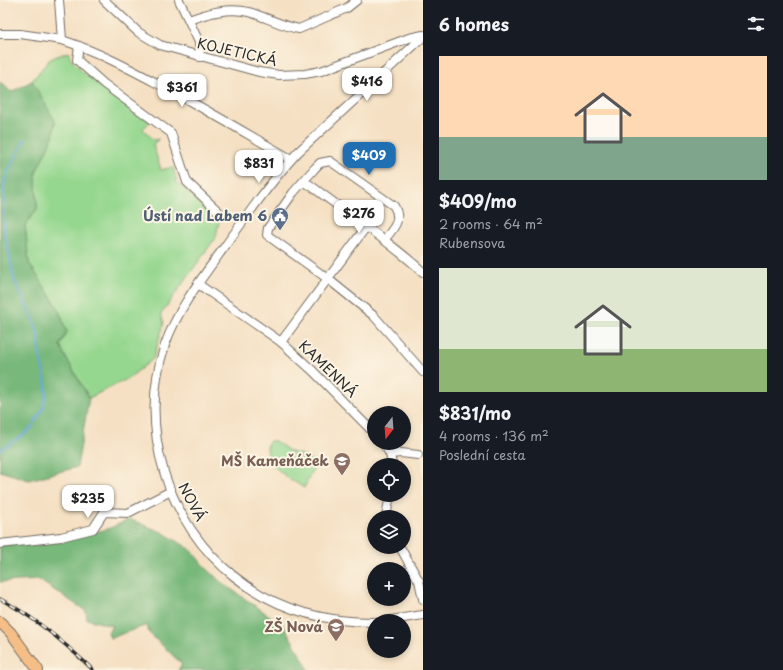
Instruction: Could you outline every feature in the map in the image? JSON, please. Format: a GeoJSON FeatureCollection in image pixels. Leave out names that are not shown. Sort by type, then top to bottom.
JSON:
{"type":"FeatureCollection","features":[{"type":"Feature","properties":{"kind":"main road"},"geometry":{"type":"LineString","coordinates":[[0,622],[11,633],[38,670]]}},
{"type":"Feature","properties":{"kind":"street"},"geometry":{"type":"LineString","coordinates":[[60,0],[62,40]]}},
{"type":"Feature","properties":{"kind":"street","name":"KOJETICKÁ"},"geometry":{"type":"LineString","coordinates":[[104,0],[138,32],[160,45],[259,72],[279,75],[305,74],[321,71],[409,38],[423,36]]}},
{"type":"Feature","properties":{"kind":"street"},"geometry":{"type":"LineString","coordinates":[[179,0],[199,42],[200,57]]}},
{"type":"Feature","properties":{"kind":"street"},"geometry":{"type":"LineString","coordinates":[[189,20],[217,12],[240,10],[299,29],[346,8],[357,0]]}},
{"type":"Feature","properties":{"kind":"street"},"geometry":{"type":"LineString","coordinates":[[0,34],[20,34],[62,40],[113,60],[189,100],[291,159]]}},
{"type":"Feature","properties":{"kind":"street","name":"NOVÁ"},"geometry":{"type":"LineString","coordinates":[[367,622],[345,621],[306,613],[283,605],[249,587],[236,578],[205,547],[179,510],[164,473],[158,448],[154,413],[156,386],[161,358],[172,328],[198,284],[242,222],[291,159],[423,36]]}},
{"type":"Feature","properties":{"kind":"street"},"geometry":{"type":"LineString","coordinates":[[78,46],[77,60],[104,84],[171,133],[187,182],[219,212]]}},
{"type":"Feature","properties":{"kind":"street"},"geometry":{"type":"LineString","coordinates":[[385,239],[397,222],[398,213],[394,206],[330,161],[320,164],[303,182],[268,228],[267,235],[328,279],[374,316],[423,372]]}},
{"type":"Feature","properties":{"kind":"street"},"geometry":{"type":"LineString","coordinates":[[303,182],[310,185],[385,239],[423,272]]}},
{"type":"Feature","properties":{"kind":"street"},"geometry":{"type":"LineString","coordinates":[[198,284],[281,342],[366,226]]}},
{"type":"Feature","properties":{"kind":"street","name":"KAMENNÁ"},"geometry":{"type":"LineString","coordinates":[[281,342],[313,371],[367,426]]}},
{"type":"Feature","properties":{"kind":"street"},"geometry":{"type":"LineString","coordinates":[[387,450],[391,458]]}},
{"type":"Feature","properties":{"kind":"street"},"geometry":{"type":"LineString","coordinates":[[390,454],[401,453],[418,456]]}},
{"type":"Feature","properties":{"kind":"street"},"geometry":{"type":"LineString","coordinates":[[0,544],[61,537],[93,530],[104,512],[128,513],[171,491]]}},
{"type":"Feature","properties":{"kind":"street"},"geometry":{"type":"LineString","coordinates":[[405,554],[421,579],[423,599]]}},
{"type":"Feature","properties":{"kind":"street"},"geometry":{"type":"LineString","coordinates":[[411,617],[423,615]]}},
{"type":"Feature","properties":{"kind":"green space"},"geometry":{"type":"Polygon","coordinates":[[[68,52],[72,61],[86,75],[150,121],[143,129],[154,140],[158,139],[153,145],[161,170],[173,167],[177,182],[219,221],[216,237],[161,314],[164,323],[153,359],[129,378],[89,398],[60,345],[67,332],[58,308],[29,263],[25,225],[37,209],[36,172],[53,136],[55,122],[32,81],[50,59],[68,52]]]}},
{"type":"Feature","properties":{"kind":"green space"},"geometry":{"type":"Polygon","coordinates":[[[32,81],[55,121],[53,136],[36,172],[37,209],[25,225],[29,263],[58,308],[67,332],[60,345],[89,398],[77,467],[29,480],[0,471],[0,82],[11,92],[32,81]]]}},
{"type":"Feature","properties":{"kind":"green space"},"geometry":{"type":"Polygon","coordinates":[[[270,441],[275,441],[291,452],[303,455],[316,463],[304,488],[284,475],[273,464],[267,451],[268,443],[270,441]]]}},
{"type":"Feature","properties":{"kind":"green space"},"geometry":{"type":"Polygon","coordinates":[[[129,519],[162,532],[190,549],[204,566],[221,582],[284,626],[309,670],[178,670],[182,664],[149,633],[147,625],[110,638],[108,632],[112,626],[87,619],[86,611],[39,580],[0,582],[0,545],[98,531],[129,519]]]}},
{"type":"Feature","properties":{"kind":"waterway"},"geometry":{"type":"LineString","coordinates":[[25,139],[7,174],[4,185],[4,229],[14,279],[34,321],[39,338],[46,395],[43,409],[35,422]]}},
{"type":"Feature","properties":{"kind":"waterway"},"geometry":{"type":"LineString","coordinates":[[0,450],[25,434],[33,426]]}},
{"type":"Feature","properties":{"kind":"railway"},"geometry":{"type":"LineString","coordinates":[[0,599],[13,606],[49,631],[93,670]]}},
{"type":"Feature","properties":{"kind":"place","name":"Ústí nad Labem 6"},"geometry":{"type":"Point","coordinates":[280,231]}},
{"type":"Feature","properties":{"kind":"place","name":"MŠ Kameňáček"},"geometry":{"type":"Point","coordinates":[342,476]}},
{"type":"Feature","properties":{"kind":"place","name":"ZŠ Nová"},"geometry":{"type":"Point","coordinates":[336,642]}}]}
